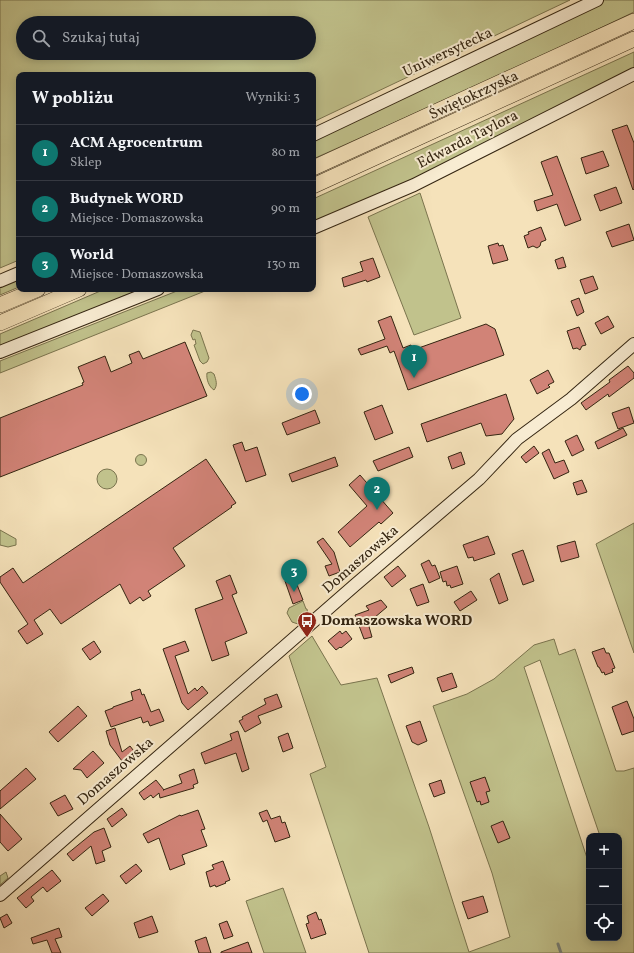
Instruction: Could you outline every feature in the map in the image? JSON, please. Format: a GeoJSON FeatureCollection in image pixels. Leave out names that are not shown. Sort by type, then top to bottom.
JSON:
{"type":"FeatureCollection","features":[{"type":"Feature","properties":{"kind":"highway","name":"Świętokrzyska"},"geometry":{"type":"LineString","coordinates":[[316,167],[470,98],[634,21]]}},
{"type":"Feature","properties":{"kind":"highway","name":"Świętokrzyska"},"geometry":{"type":"LineString","coordinates":[[316,185],[634,40]]}},
{"type":"Feature","properties":{"kind":"highway"},"geometry":{"type":"LineString","coordinates":[[0,305],[31,292]]}},
{"type":"Feature","properties":{"kind":"highway"},"geometry":{"type":"LineString","coordinates":[[0,323],[72,292]]}},
{"type":"Feature","properties":{"kind":"street","name":"Uniwersytecka"},"geometry":{"type":"LineString","coordinates":[[316,134],[597,0]]}},
{"type":"Feature","properties":{"kind":"street","name":"Edwarda Taylora"},"geometry":{"type":"LineString","coordinates":[[316,227],[414,185],[634,74]]}},
{"type":"Feature","properties":{"kind":"street"},"geometry":{"type":"LineString","coordinates":[[0,281],[16,274]]}},
{"type":"Feature","properties":{"kind":"street"},"geometry":{"type":"LineString","coordinates":[[0,352],[150,292]]}},
{"type":"Feature","properties":{"kind":"street","name":"Domaszowska"},"geometry":{"type":"LineString","coordinates":[[0,895],[340,598],[479,479],[517,439],[571,399],[634,344]]}},
{"type":"Feature","properties":{"kind":"green space"},"geometry":{"type":"Polygon","coordinates":[[[0,0],[570,0],[316,121],[316,72],[16,72],[16,261],[0,268],[0,0]]]}},
{"type":"Feature","properties":{"kind":"green space"},"geometry":{"type":"Polygon","coordinates":[[[604,0],[634,0],[634,12],[514,69],[316,158],[316,139],[604,0]]]}},
{"type":"Feature","properties":{"kind":"green space"},"geometry":{"type":"Polygon","coordinates":[[[634,52],[634,68],[389,191],[316,221],[316,198],[634,52]]]}},
{"type":"Feature","properties":{"kind":"green space"},"geometry":{"type":"Polygon","coordinates":[[[420,193],[461,318],[414,335],[368,217],[420,193]]]}},
{"type":"Feature","properties":{"kind":"green space"},"geometry":{"type":"Polygon","coordinates":[[[16,279],[16,288],[0,295],[0,286],[16,279]]]}},
{"type":"Feature","properties":{"kind":"green space"},"geometry":{"type":"Polygon","coordinates":[[[98,292],[137,292],[0,347],[0,334],[98,292]]]}},
{"type":"Feature","properties":{"kind":"green space"},"geometry":{"type":"Polygon","coordinates":[[[174,292],[202,292],[0,373],[0,361],[174,292]]]}},
{"type":"Feature","properties":{"kind":"green space"},"geometry":{"type":"Polygon","coordinates":[[[193,330],[200,332],[209,358],[207,362],[203,364],[200,361],[194,345],[196,344],[195,339],[193,340],[191,335],[193,330]]]}},
{"type":"Feature","properties":{"kind":"green space"},"geometry":{"type":"Polygon","coordinates":[[[211,372],[214,374],[216,380],[214,390],[209,385],[207,378],[207,373],[211,372]]]}},
{"type":"Feature","properties":{"kind":"green space"},"geometry":{"type":"Polygon","coordinates":[[[139,455],[143,455],[145,456],[145,464],[139,465],[136,462],[136,458],[139,455]]]}},
{"type":"Feature","properties":{"kind":"green space"},"geometry":{"type":"Polygon","coordinates":[[[103,469],[111,469],[117,475],[117,483],[111,489],[103,489],[97,483],[97,475],[103,469]]]}},
{"type":"Feature","properties":{"kind":"green space"},"geometry":{"type":"Polygon","coordinates":[[[634,523],[634,653],[596,544],[634,523]]]}},
{"type":"Feature","properties":{"kind":"green space"},"geometry":{"type":"Polygon","coordinates":[[[0,530],[16,539],[16,545],[8,547],[0,545],[0,530]]]}},
{"type":"Feature","properties":{"kind":"green space"},"geometry":{"type":"Polygon","coordinates":[[[303,601],[308,615],[298,624],[292,622],[287,613],[289,608],[303,601]]]}},
{"type":"Feature","properties":{"kind":"green space"},"geometry":{"type":"Polygon","coordinates":[[[312,636],[341,685],[377,678],[429,827],[469,952],[510,937],[492,873],[433,706],[467,694],[494,679],[534,645],[554,639],[559,655],[575,649],[616,771],[624,771],[634,768],[634,953],[369,953],[310,774],[326,767],[289,656],[312,636]],[[540,660],[524,667],[586,855],[586,941],[622,941],[622,833],[599,833],[540,660]]]}},
{"type":"Feature","properties":{"kind":"green space"},"geometry":{"type":"Polygon","coordinates":[[[6,872],[8,878],[0,885],[0,876],[6,872]]]}},
{"type":"Feature","properties":{"kind":"green space"},"geometry":{"type":"Polygon","coordinates":[[[283,888],[306,953],[264,953],[246,901],[283,888]]]}},
{"type":"Feature","properties":{"kind":"building"},"geometry":{"type":"Polygon","coordinates":[[[627,125],[634,143],[633,190],[612,130],[627,125]]]}},
{"type":"Feature","properties":{"kind":"building"},"geometry":{"type":"Polygon","coordinates":[[[603,151],[609,166],[586,174],[581,158],[603,151]]]}},
{"type":"Feature","properties":{"kind":"building"},"geometry":{"type":"Polygon","coordinates":[[[557,156],[581,220],[565,226],[557,204],[537,211],[534,201],[553,195],[541,162],[557,156]]]}},
{"type":"Feature","properties":{"kind":"building"},"geometry":{"type":"Polygon","coordinates":[[[616,187],[622,203],[600,211],[594,195],[616,187]]]}},
{"type":"Feature","properties":{"kind":"building"},"geometry":{"type":"Polygon","coordinates":[[[629,224],[634,240],[612,247],[606,232],[629,224]]]}},
{"type":"Feature","properties":{"kind":"building"},"geometry":{"type":"Polygon","coordinates":[[[541,227],[546,240],[541,242],[540,246],[537,248],[533,246],[528,248],[524,236],[529,234],[528,232],[541,227]]]}},
{"type":"Feature","properties":{"kind":"building"},"geometry":{"type":"Polygon","coordinates":[[[498,243],[499,246],[503,245],[508,260],[493,264],[488,246],[498,243]]]}},
{"type":"Feature","properties":{"kind":"building"},"geometry":{"type":"Polygon","coordinates":[[[563,257],[566,267],[558,269],[555,260],[563,257]]]}},
{"type":"Feature","properties":{"kind":"building"},"geometry":{"type":"Polygon","coordinates":[[[373,258],[380,277],[367,282],[366,280],[344,287],[342,278],[363,271],[360,262],[373,258]]]}},
{"type":"Feature","properties":{"kind":"building"},"geometry":{"type":"Polygon","coordinates":[[[593,276],[598,289],[585,294],[580,280],[593,276]]]}},
{"type":"Feature","properties":{"kind":"building"},"geometry":{"type":"Polygon","coordinates":[[[579,298],[584,312],[577,316],[571,301],[579,298]]]}},
{"type":"Feature","properties":{"kind":"building"},"geometry":{"type":"Polygon","coordinates":[[[391,316],[403,348],[411,345],[413,350],[486,324],[495,329],[504,355],[408,390],[394,351],[390,353],[387,346],[361,355],[358,349],[385,339],[378,321],[391,316]]]}},
{"type":"Feature","properties":{"kind":"building"},"geometry":{"type":"Polygon","coordinates":[[[608,316],[614,327],[601,334],[595,323],[608,316]]]}},
{"type":"Feature","properties":{"kind":"building"},"geometry":{"type":"Polygon","coordinates":[[[579,327],[586,345],[582,346],[580,350],[577,348],[573,349],[567,331],[579,327]]]}},
{"type":"Feature","properties":{"kind":"building"},"geometry":{"type":"Polygon","coordinates":[[[185,342],[207,396],[0,477],[0,418],[83,385],[82,383],[84,382],[78,367],[105,356],[111,372],[132,363],[129,355],[139,351],[143,359],[185,342]]]}},
{"type":"Feature","properties":{"kind":"building"},"geometry":{"type":"Polygon","coordinates":[[[628,366],[634,373],[634,378],[609,397],[608,394],[586,410],[581,403],[610,382],[609,380],[628,366]]]}},
{"type":"Feature","properties":{"kind":"building"},"geometry":{"type":"Polygon","coordinates":[[[548,370],[554,382],[548,385],[550,387],[537,394],[530,380],[548,370]]]}},
{"type":"Feature","properties":{"kind":"building"},"geometry":{"type":"Polygon","coordinates":[[[506,394],[514,419],[502,434],[486,436],[481,423],[427,442],[421,424],[506,394]]]}},
{"type":"Feature","properties":{"kind":"building"},"geometry":{"type":"Polygon","coordinates":[[[382,405],[393,433],[375,440],[364,412],[382,405]]]}},
{"type":"Feature","properties":{"kind":"building"},"geometry":{"type":"Polygon","coordinates":[[[629,407],[634,423],[618,429],[612,413],[629,407]]]}},
{"type":"Feature","properties":{"kind":"building"},"geometry":{"type":"Polygon","coordinates":[[[315,410],[320,423],[287,435],[282,423],[315,410]]]}},
{"type":"Feature","properties":{"kind":"building"},"geometry":{"type":"Polygon","coordinates":[[[623,428],[627,435],[598,449],[595,442],[623,428]]]}},
{"type":"Feature","properties":{"kind":"building"},"geometry":{"type":"Polygon","coordinates":[[[577,435],[584,450],[572,456],[565,441],[577,435]]]}},
{"type":"Feature","properties":{"kind":"building"},"geometry":{"type":"Polygon","coordinates":[[[242,442],[245,451],[257,447],[266,475],[246,482],[233,445],[242,442]]]}},
{"type":"Feature","properties":{"kind":"building"},"geometry":{"type":"Polygon","coordinates":[[[534,446],[539,453],[526,463],[521,457],[534,446]]]}},
{"type":"Feature","properties":{"kind":"building"},"geometry":{"type":"Polygon","coordinates":[[[409,447],[413,457],[378,471],[373,461],[409,447]]]}},
{"type":"Feature","properties":{"kind":"building"},"geometry":{"type":"Polygon","coordinates":[[[549,449],[555,463],[564,460],[569,472],[554,479],[542,453],[549,449]]]}},
{"type":"Feature","properties":{"kind":"building"},"geometry":{"type":"Polygon","coordinates":[[[461,452],[465,464],[452,469],[448,457],[461,452]]]}},
{"type":"Feature","properties":{"kind":"building"},"geometry":{"type":"Polygon","coordinates":[[[335,457],[338,466],[292,482],[289,474],[335,457]]]}},
{"type":"Feature","properties":{"kind":"building"},"geometry":{"type":"Polygon","coordinates":[[[206,459],[236,503],[173,548],[185,566],[148,591],[151,596],[143,601],[140,597],[130,604],[120,584],[61,624],[50,609],[34,620],[43,634],[27,644],[18,631],[28,624],[0,582],[0,577],[13,568],[23,583],[206,459]]]}},
{"type":"Feature","properties":{"kind":"building"},"geometry":{"type":"Polygon","coordinates":[[[360,475],[393,513],[381,524],[379,522],[350,547],[338,532],[367,506],[349,485],[360,475]]]}},
{"type":"Feature","properties":{"kind":"building"},"geometry":{"type":"Polygon","coordinates":[[[582,480],[587,492],[577,495],[573,483],[582,480]]]}},
{"type":"Feature","properties":{"kind":"building"},"geometry":{"type":"Polygon","coordinates":[[[488,536],[495,554],[474,561],[473,557],[468,558],[463,545],[488,536]]]}},
{"type":"Feature","properties":{"kind":"building"},"geometry":{"type":"Polygon","coordinates":[[[323,538],[334,552],[340,572],[329,576],[325,566],[332,564],[317,542],[323,538]]]}},
{"type":"Feature","properties":{"kind":"building"},"geometry":{"type":"Polygon","coordinates":[[[575,541],[579,557],[561,562],[557,546],[575,541]]]}},
{"type":"Feature","properties":{"kind":"building"},"geometry":{"type":"Polygon","coordinates":[[[523,550],[534,581],[523,585],[512,554],[523,550]]]}},
{"type":"Feature","properties":{"kind":"building"},"geometry":{"type":"Polygon","coordinates":[[[429,560],[432,566],[435,565],[440,578],[429,583],[421,564],[429,560]]]}},
{"type":"Feature","properties":{"kind":"building"},"geometry":{"type":"Polygon","coordinates":[[[398,566],[406,576],[392,587],[384,577],[398,566]]]}},
{"type":"Feature","properties":{"kind":"building"},"geometry":{"type":"Polygon","coordinates":[[[457,566],[463,584],[451,588],[450,585],[447,586],[446,581],[443,582],[440,572],[457,566]]]}},
{"type":"Feature","properties":{"kind":"building"},"geometry":{"type":"Polygon","coordinates":[[[499,573],[508,600],[499,604],[490,579],[499,573]]]}},
{"type":"Feature","properties":{"kind":"building"},"geometry":{"type":"Polygon","coordinates":[[[230,575],[237,593],[232,595],[247,633],[225,642],[229,655],[212,661],[195,609],[223,599],[216,581],[230,575]]]}},
{"type":"Feature","properties":{"kind":"building"},"geometry":{"type":"Polygon","coordinates":[[[294,577],[303,600],[293,604],[285,581],[294,577]]]}},
{"type":"Feature","properties":{"kind":"building"},"geometry":{"type":"Polygon","coordinates":[[[423,584],[429,602],[417,606],[410,589],[423,584]]]}},
{"type":"Feature","properties":{"kind":"building"},"geometry":{"type":"Polygon","coordinates":[[[471,591],[477,600],[460,611],[454,602],[471,591]]]}},
{"type":"Feature","properties":{"kind":"building"},"geometry":{"type":"Polygon","coordinates":[[[381,600],[387,607],[368,623],[372,637],[364,639],[355,615],[369,610],[366,606],[381,600]]]}},
{"type":"Feature","properties":{"kind":"building"},"geometry":{"type":"Polygon","coordinates":[[[340,631],[342,634],[346,631],[352,639],[336,650],[328,641],[340,631]]]}},
{"type":"Feature","properties":{"kind":"building"},"geometry":{"type":"Polygon","coordinates":[[[94,641],[101,652],[90,660],[82,649],[94,641]]]}},
{"type":"Feature","properties":{"kind":"building"},"geometry":{"type":"Polygon","coordinates":[[[185,641],[189,651],[175,656],[188,694],[195,688],[197,691],[202,686],[208,693],[188,710],[182,703],[163,649],[185,641]]]}},
{"type":"Feature","properties":{"kind":"building"},"geometry":{"type":"Polygon","coordinates":[[[604,648],[606,653],[609,653],[615,668],[612,669],[613,672],[605,675],[604,672],[602,673],[598,667],[592,652],[604,648]]]}},
{"type":"Feature","properties":{"kind":"building"},"geometry":{"type":"Polygon","coordinates":[[[412,667],[414,673],[391,683],[388,675],[412,667]]]}},
{"type":"Feature","properties":{"kind":"building"},"geometry":{"type":"Polygon","coordinates":[[[452,673],[457,687],[442,692],[437,678],[452,673]]]}},
{"type":"Feature","properties":{"kind":"building"},"geometry":{"type":"Polygon","coordinates":[[[140,689],[142,695],[144,694],[151,712],[159,709],[164,721],[150,726],[148,721],[143,723],[141,717],[111,727],[105,711],[133,700],[131,692],[140,689]]]}},
{"type":"Feature","properties":{"kind":"building"},"geometry":{"type":"Polygon","coordinates":[[[277,694],[282,707],[258,716],[261,723],[245,732],[239,721],[243,719],[242,717],[266,704],[264,699],[277,694]]]}},
{"type":"Feature","properties":{"kind":"building"},"geometry":{"type":"Polygon","coordinates":[[[627,701],[634,719],[634,731],[622,735],[612,707],[627,701]]]}},
{"type":"Feature","properties":{"kind":"building"},"geometry":{"type":"Polygon","coordinates":[[[78,706],[87,716],[58,742],[49,732],[78,706]]]}},
{"type":"Feature","properties":{"kind":"building"},"geometry":{"type":"Polygon","coordinates":[[[420,721],[427,741],[418,745],[412,742],[406,726],[420,721]]]}},
{"type":"Feature","properties":{"kind":"building"},"geometry":{"type":"Polygon","coordinates":[[[115,728],[122,752],[130,746],[137,755],[125,765],[110,745],[106,731],[115,728]]]}},
{"type":"Feature","properties":{"kind":"building"},"geometry":{"type":"Polygon","coordinates":[[[238,731],[249,769],[242,772],[236,753],[205,764],[201,753],[232,740],[230,734],[238,731]]]}},
{"type":"Feature","properties":{"kind":"building"},"geometry":{"type":"Polygon","coordinates":[[[288,733],[293,748],[283,752],[278,737],[288,733]]]}},
{"type":"Feature","properties":{"kind":"building"},"geometry":{"type":"Polygon","coordinates":[[[93,751],[104,763],[87,778],[81,770],[73,769],[93,751]]]}},
{"type":"Feature","properties":{"kind":"building"},"geometry":{"type":"Polygon","coordinates":[[[26,768],[36,779],[0,809],[0,791],[26,768]]]}},
{"type":"Feature","properties":{"kind":"building"},"geometry":{"type":"Polygon","coordinates":[[[194,769],[198,783],[193,785],[194,788],[160,798],[159,793],[153,798],[151,795],[144,800],[139,793],[156,780],[164,790],[182,783],[179,775],[194,769]]]}},
{"type":"Feature","properties":{"kind":"building"},"geometry":{"type":"Polygon","coordinates":[[[485,777],[490,791],[486,792],[489,802],[481,805],[480,801],[477,802],[470,782],[485,777]]]}},
{"type":"Feature","properties":{"kind":"building"},"geometry":{"type":"Polygon","coordinates":[[[441,780],[445,793],[434,797],[429,784],[441,780]]]}},
{"type":"Feature","properties":{"kind":"building"},"geometry":{"type":"Polygon","coordinates":[[[65,795],[73,809],[58,816],[50,803],[65,795]]]}},
{"type":"Feature","properties":{"kind":"building"},"geometry":{"type":"Polygon","coordinates":[[[122,808],[127,815],[112,827],[107,819],[122,808]]]}},
{"type":"Feature","properties":{"kind":"building"},"geometry":{"type":"Polygon","coordinates":[[[198,810],[205,829],[201,830],[207,846],[182,855],[185,864],[170,870],[159,838],[148,843],[143,834],[180,815],[181,816],[198,810]]]}},
{"type":"Feature","properties":{"kind":"building"},"geometry":{"type":"Polygon","coordinates":[[[267,810],[271,819],[280,816],[282,823],[285,822],[290,837],[275,842],[267,820],[263,822],[259,813],[267,810]]]}},
{"type":"Feature","properties":{"kind":"building"},"geometry":{"type":"Polygon","coordinates":[[[0,814],[22,839],[8,851],[0,842],[0,814]]]}},
{"type":"Feature","properties":{"kind":"building"},"geometry":{"type":"Polygon","coordinates":[[[503,821],[510,838],[498,843],[491,826],[503,821]]]}},
{"type":"Feature","properties":{"kind":"building"},"geometry":{"type":"Polygon","coordinates":[[[104,828],[111,847],[102,851],[105,861],[96,864],[91,846],[73,861],[67,854],[94,832],[104,828]]]}},
{"type":"Feature","properties":{"kind":"building"},"geometry":{"type":"Polygon","coordinates":[[[223,861],[230,880],[216,887],[215,885],[210,887],[206,872],[214,869],[212,865],[223,861]]]}},
{"type":"Feature","properties":{"kind":"building"},"geometry":{"type":"Polygon","coordinates":[[[136,864],[142,871],[126,884],[120,876],[136,864]]]}},
{"type":"Feature","properties":{"kind":"building"},"geometry":{"type":"Polygon","coordinates":[[[52,870],[61,881],[47,892],[43,887],[31,897],[34,901],[26,908],[17,898],[52,870]]]}},
{"type":"Feature","properties":{"kind":"building"},"geometry":{"type":"Polygon","coordinates":[[[103,894],[109,901],[92,916],[85,908],[103,894]]]}},
{"type":"Feature","properties":{"kind":"building"},"geometry":{"type":"Polygon","coordinates":[[[483,896],[488,912],[468,919],[462,902],[483,896]]]}},
{"type":"Feature","properties":{"kind":"building"},"geometry":{"type":"Polygon","coordinates":[[[316,912],[319,920],[321,919],[326,934],[311,939],[306,924],[309,923],[307,916],[316,912]]]}},
{"type":"Feature","properties":{"kind":"building"},"geometry":{"type":"Polygon","coordinates":[[[7,914],[12,923],[4,928],[0,918],[7,914]]]}},
{"type":"Feature","properties":{"kind":"building"},"geometry":{"type":"Polygon","coordinates":[[[152,916],[158,932],[139,938],[134,923],[152,916]]]}},
{"type":"Feature","properties":{"kind":"building"},"geometry":{"type":"Polygon","coordinates":[[[227,921],[233,936],[224,939],[219,924],[227,921]]]}},
{"type":"Feature","properties":{"kind":"building"},"geometry":{"type":"Polygon","coordinates":[[[59,928],[62,937],[55,939],[61,953],[52,953],[47,940],[33,944],[31,938],[59,928]]]}},
{"type":"Feature","properties":{"kind":"building"},"geometry":{"type":"Polygon","coordinates":[[[206,937],[211,953],[199,953],[195,941],[206,937]]]}},
{"type":"Feature","properties":{"kind":"building"},"geometry":{"type":"Polygon","coordinates":[[[248,942],[252,953],[221,953],[221,952],[248,942]]]}},
{"type":"Feature","properties":{"kind":"waterway"},"geometry":{"type":"LineString","coordinates":[[558,944],[561,953]]}},
{"type":"Feature","properties":{"kind":"place","name":"ACM Agrocentrum"},"geometry":{"type":"Point","coordinates":[414,378]}},
{"type":"Feature","properties":{"kind":"place","name":"Budynek WORD"},"geometry":{"type":"Point","coordinates":[377,510]}},
{"type":"Feature","properties":{"kind":"place","name":"World"},"geometry":{"type":"Point","coordinates":[294,592]}},
{"type":"Feature","properties":{"kind":"place","name":"Domaszowska WORD"},"geometry":{"type":"Point","coordinates":[307,638]}}]}
